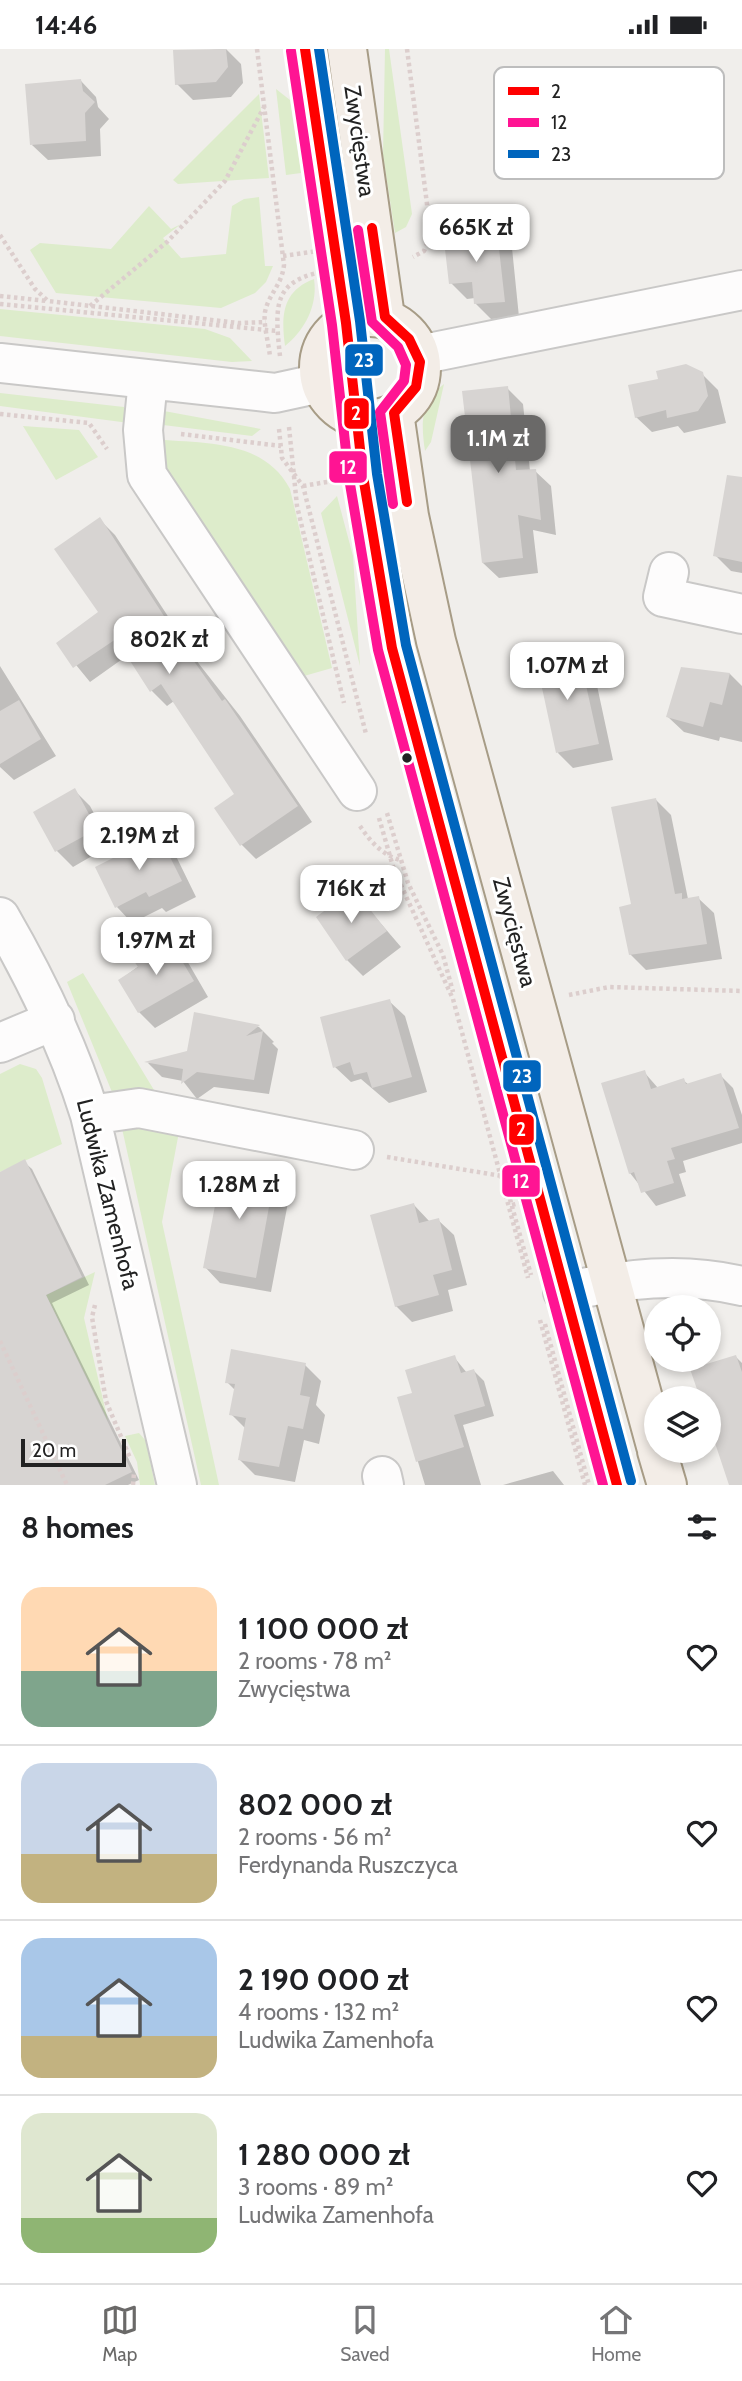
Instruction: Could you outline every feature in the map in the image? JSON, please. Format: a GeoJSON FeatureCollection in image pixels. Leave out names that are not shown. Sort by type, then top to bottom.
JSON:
{"type":"FeatureCollection","features":[{"type":"Feature","properties":{"kind":"main road","name":"Zwycięstwa"},"geometry":{"type":"LineString","coordinates":[[347,49],[385,317]]}},
{"type":"Feature","properties":{"kind":"main road"},"geometry":{"type":"LineString","coordinates":[[361,317],[385,317],[404,330],[419,355],[421,372],[417,388],[407,402],[394,413],[376,418],[356,417],[341,410],[329,399],[321,383],[320,356],[334,331],[361,317]]}},
{"type":"Feature","properties":{"kind":"main road","name":"Zwycięstwa"},"geometry":{"type":"LineString","coordinates":[[394,413],[409,516],[436,641],[644,1400]]}},
{"type":"Feature","properties":{"kind":"main road","name":"Zwycięstwa"},"geometry":{"type":"LineString","coordinates":[[661,1463],[667,1485]]}},
{"type":"Feature","properties":{"kind":"street"},"geometry":{"type":"LineString","coordinates":[[419,355],[742,290]]}},
{"type":"Feature","properties":{"kind":"street"},"geometry":{"type":"LineString","coordinates":[[0,363],[285,392],[321,383]]}},
{"type":"Feature","properties":{"kind":"street"},"geometry":{"type":"LineString","coordinates":[[148,380],[143,430],[146,475],[367,800]]}},
{"type":"Feature","properties":{"kind":"street"},"geometry":{"type":"LineString","coordinates":[[669,572],[663,597],[742,614]]}},
{"type":"Feature","properties":{"kind":"street","name":"Ludwika Zamenhofa"},"geometry":{"type":"LineString","coordinates":[[0,917],[55,1020],[74,1062],[90,1115],[177,1485]]}},
{"type":"Feature","properties":{"kind":"street"},"geometry":{"type":"LineString","coordinates":[[0,1043],[55,1020]]}},
{"type":"Feature","properties":{"kind":"street"},"geometry":{"type":"LineString","coordinates":[[90,1115],[139,1108],[354,1150]]}},
{"type":"Feature","properties":{"kind":"street"},"geometry":{"type":"LineString","coordinates":[[541,1296],[612,1281],[670,1275],[709,1278],[742,1286]]}},
{"type":"Feature","properties":{"kind":"path"},"geometry":{"type":"LineString","coordinates":[[0,296],[238,323],[266,322],[265,314],[272,293],[282,281],[284,265],[257,49]]}},
{"type":"Feature","properties":{"kind":"path"},"geometry":{"type":"LineString","coordinates":[[348,715],[297,506],[276,331],[278,306],[286,289],[313,272],[414,257],[424,251],[431,235],[407,49]]}},
{"type":"Feature","properties":{"kind":"path"},"geometry":{"type":"LineString","coordinates":[[89,307],[167,242],[225,181],[264,106]]}},
{"type":"Feature","properties":{"kind":"path"},"geometry":{"type":"LineString","coordinates":[[0,235],[35,289],[48,301]]}},
{"type":"Feature","properties":{"kind":"path"},"geometry":{"type":"LineString","coordinates":[[0,303],[276,331]]}},
{"type":"Feature","properties":{"kind":"path"},"geometry":{"type":"LineString","coordinates":[[89,423],[281,446]]}},
{"type":"Feature","properties":{"kind":"path"},"geometry":{"type":"LineString","coordinates":[[367,800],[394,870],[449,988],[500,1176]]}},
{"type":"Feature","properties":{"kind":"path"},"geometry":{"type":"LineString","coordinates":[[559,997],[609,987],[742,991]]}},
{"type":"Feature","properties":{"kind":"path"},"geometry":{"type":"LineString","coordinates":[[354,1150],[503,1176],[541,1296],[587,1485]]}},
{"type":"Feature","properties":{"kind":"path"},"geometry":{"type":"LineString","coordinates":[[0,1341],[67,1485]]}},
{"type":"Feature","properties":{"kind":"green space"},"geometry":{"type":"Polygon","coordinates":[[[385,49],[389,49],[412,214],[406,227],[395,233],[383,155],[385,49]]]}},
{"type":"Feature","properties":{"kind":"green space"},"geometry":{"type":"Polygon","coordinates":[[[276,89],[290,100],[301,173],[286,175],[276,89]]]}},
{"type":"Feature","properties":{"kind":"green space"},"geometry":{"type":"Polygon","coordinates":[[[259,94],[269,178],[178,184],[173,180],[259,94]]]}},
{"type":"Feature","properties":{"kind":"green space"},"geometry":{"type":"Polygon","coordinates":[[[259,197],[265,266],[273,266],[266,282],[255,293],[221,308],[56,293],[30,250],[40,243],[111,249],[149,206],[171,229],[181,224],[163,238],[181,258],[226,254],[232,206],[244,199],[259,197]]]}},
{"type":"Feature","properties":{"kind":"green space"},"geometry":{"type":"Polygon","coordinates":[[[314,279],[314,298],[309,316],[299,332],[285,346],[283,325],[286,306],[295,290],[314,279]]]}},
{"type":"Feature","properties":{"kind":"green space"},"geometry":{"type":"Polygon","coordinates":[[[0,309],[205,329],[230,338],[252,361],[232,362],[0,336],[0,309]]]}},
{"type":"Feature","properties":{"kind":"green space"},"geometry":{"type":"Polygon","coordinates":[[[444,384],[431,442],[425,451],[423,423],[426,406],[444,384]]]}},
{"type":"Feature","properties":{"kind":"green space"},"geometry":{"type":"Polygon","coordinates":[[[0,393],[124,407],[129,423],[0,406],[0,393]]]}},
{"type":"Feature","properties":{"kind":"green space"},"geometry":{"type":"Polygon","coordinates":[[[164,411],[261,429],[252,436],[155,424],[164,411]]]}},
{"type":"Feature","properties":{"kind":"green space"},"geometry":{"type":"Polygon","coordinates":[[[23,426],[79,430],[98,457],[56,480],[23,426]]]}},
{"type":"Feature","properties":{"kind":"green space"},"geometry":{"type":"Polygon","coordinates":[[[152,439],[230,447],[264,460],[278,472],[290,489],[332,668],[304,676],[153,451],[152,439]]]}},
{"type":"Feature","properties":{"kind":"green space"},"geometry":{"type":"Polygon","coordinates":[[[337,496],[353,556],[360,666],[321,513],[337,496]]]}},
{"type":"Feature","properties":{"kind":"green space"},"geometry":{"type":"Polygon","coordinates":[[[83,973],[154,1090],[114,1097],[67,982],[83,973]]]}},
{"type":"Feature","properties":{"kind":"green space"},"geometry":{"type":"Polygon","coordinates":[[[20,1064],[36,1069],[42,1078],[62,1144],[0,1172],[0,1074],[20,1064]]]}},
{"type":"Feature","properties":{"kind":"green space"},"geometry":{"type":"Polygon","coordinates":[[[121,1124],[179,1132],[162,1222],[219,1485],[201,1485],[121,1124]]]}},
{"type":"Feature","properties":{"kind":"green space"},"geometry":{"type":"Polygon","coordinates":[[[95,1272],[84,1318],[108,1421],[46,1295],[95,1272]]]}},
{"type":"Feature","properties":{"kind":"green space"},"geometry":{"type":"Polygon","coordinates":[[[139,1433],[146,1441],[155,1485],[140,1485],[137,1462],[125,1436],[139,1433]]]}},
{"type":"Feature","properties":{"kind":"building"},"geometry":{"type":"Polygon","coordinates":[[[226,49],[228,67],[216,82],[175,85],[173,50],[226,49]]]}},
{"type":"Feature","properties":{"kind":"building"},"geometry":{"type":"Polygon","coordinates":[[[81,79],[83,91],[95,102],[85,113],[86,141],[30,145],[25,84],[81,79]]]}},
{"type":"Feature","properties":{"kind":"building"},"geometry":{"type":"Polygon","coordinates":[[[497,231],[505,302],[474,304],[472,282],[449,284],[443,232],[497,231]]]}},
{"type":"Feature","properties":{"kind":"building"},"geometry":{"type":"Polygon","coordinates":[[[686,364],[703,372],[708,396],[698,411],[667,418],[666,410],[635,418],[628,385],[658,379],[656,371],[686,364]]]}},
{"type":"Feature","properties":{"kind":"building"},"geometry":{"type":"Polygon","coordinates":[[[508,386],[516,470],[536,469],[541,520],[518,515],[523,558],[482,563],[462,391],[508,386]]]}},
{"type":"Feature","properties":{"kind":"building"},"geometry":{"type":"Polygon","coordinates":[[[727,475],[742,477],[742,562],[713,556],[727,475]]]}},
{"type":"Feature","properties":{"kind":"building"},"geometry":{"type":"Polygon","coordinates":[[[100,517],[184,647],[222,701],[225,699],[298,806],[240,846],[214,808],[234,794],[161,684],[150,692],[116,639],[73,668],[56,643],[98,612],[54,549],[100,517]]]}},
{"type":"Feature","properties":{"kind":"building"},"geometry":{"type":"Polygon","coordinates":[[[578,649],[599,744],[556,753],[536,660],[578,649]]]}},
{"type":"Feature","properties":{"kind":"building"},"geometry":{"type":"Polygon","coordinates":[[[681,667],[730,673],[722,705],[710,702],[703,727],[666,717],[681,667]]]}},
{"type":"Feature","properties":{"kind":"building"},"geometry":{"type":"Polygon","coordinates":[[[19,700],[41,739],[0,764],[0,711],[19,700]]]}},
{"type":"Feature","properties":{"kind":"building"},"geometry":{"type":"Polygon","coordinates":[[[75,788],[97,829],[55,852],[33,812],[75,788]]]}},
{"type":"Feature","properties":{"kind":"building"},"geometry":{"type":"Polygon","coordinates":[[[656,798],[675,894],[682,893],[682,899],[699,896],[707,944],[629,955],[619,907],[631,904],[611,807],[656,798]]]}},
{"type":"Feature","properties":{"kind":"building"},"geometry":{"type":"Polygon","coordinates":[[[159,835],[182,881],[149,897],[146,892],[115,908],[95,867],[159,835]]]}},
{"type":"Feature","properties":{"kind":"building"},"geometry":{"type":"Polygon","coordinates":[[[354,889],[387,931],[346,961],[316,917],[354,889]]]}},
{"type":"Feature","properties":{"kind":"building"},"geometry":{"type":"Polygon","coordinates":[[[170,941],[194,981],[138,1013],[118,980],[138,967],[134,961],[170,941]]]}},
{"type":"Feature","properties":{"kind":"building"},"geometry":{"type":"Polygon","coordinates":[[[390,999],[412,1077],[372,1088],[367,1072],[354,1075],[350,1062],[333,1068],[320,1017],[390,999]]]}},
{"type":"Feature","properties":{"kind":"building"},"geometry":{"type":"Polygon","coordinates":[[[194,1012],[260,1025],[246,1036],[263,1031],[254,1080],[197,1072],[181,1084],[183,1069],[144,1062],[187,1051],[194,1012]]]}},
{"type":"Feature","properties":{"kind":"building"},"geometry":{"type":"Polygon","coordinates":[[[645,1070],[651,1089],[684,1078],[686,1084],[721,1073],[739,1128],[671,1148],[675,1159],[667,1161],[674,1183],[641,1193],[634,1172],[629,1174],[601,1083],[645,1070]]]}},
{"type":"Feature","properties":{"kind":"building"},"geometry":{"type":"Polygon","coordinates":[[[25,1159],[82,1277],[46,1295],[132,1472],[105,1485],[0,1485],[0,1172],[25,1159]]]}},
{"type":"Feature","properties":{"kind":"building"},"geometry":{"type":"Polygon","coordinates":[[[223,1164],[275,1174],[256,1278],[203,1268],[223,1164]]]}},
{"type":"Feature","properties":{"kind":"building"},"geometry":{"type":"Polygon","coordinates":[[[414,1203],[419,1223],[439,1218],[452,1270],[433,1275],[439,1295],[395,1307],[370,1215],[414,1203]]]}},
{"type":"Feature","properties":{"kind":"building"},"geometry":{"type":"Polygon","coordinates":[[[231,1349],[306,1363],[300,1395],[310,1397],[303,1429],[288,1426],[279,1467],[238,1460],[246,1418],[229,1415],[235,1384],[225,1383],[231,1349]]]}},
{"type":"Feature","properties":{"kind":"building"},"geometry":{"type":"Polygon","coordinates":[[[455,1355],[461,1373],[474,1369],[485,1406],[454,1415],[464,1447],[416,1462],[397,1397],[412,1393],[405,1370],[455,1355]]]}},
{"type":"Feature","properties":{"kind":"building"},"geometry":{"type":"Polygon","coordinates":[[[736,1355],[742,1372],[742,1485],[729,1485],[721,1461],[721,1386],[696,1386],[691,1372],[721,1372],[721,1360],[736,1355]]]}},
{"type":"Feature","properties":{"kind":"transit line","name":"2"},"geometry":{"type":"LineString","coordinates":[[305,49],[346,323],[363,476],[392,648],[617,1485]]}},
{"type":"Feature","properties":{"kind":"transit line","name":"23"},"geometry":{"type":"LineString","coordinates":[[319,49],[360,321],[377,474],[406,645],[631,1481]]}},
{"type":"Feature","properties":{"kind":"transit line","name":"12"},"geometry":{"type":"LineString","coordinates":[[291,51],[332,325],[349,478],[378,650],[603,1485]]}},
{"type":"Feature","properties":{"kind":"transit line","name":"2"},"geometry":{"type":"LineString","coordinates":[[372,228],[385,317],[409,339],[420,362],[416,387],[394,413],[407,502]]}},
{"type":"Feature","properties":{"kind":"transit line","name":"12"},"geometry":{"type":"LineString","coordinates":[[358,230],[372,322],[398,347],[406,365],[404,381],[380,412],[393,504]]}}]}
